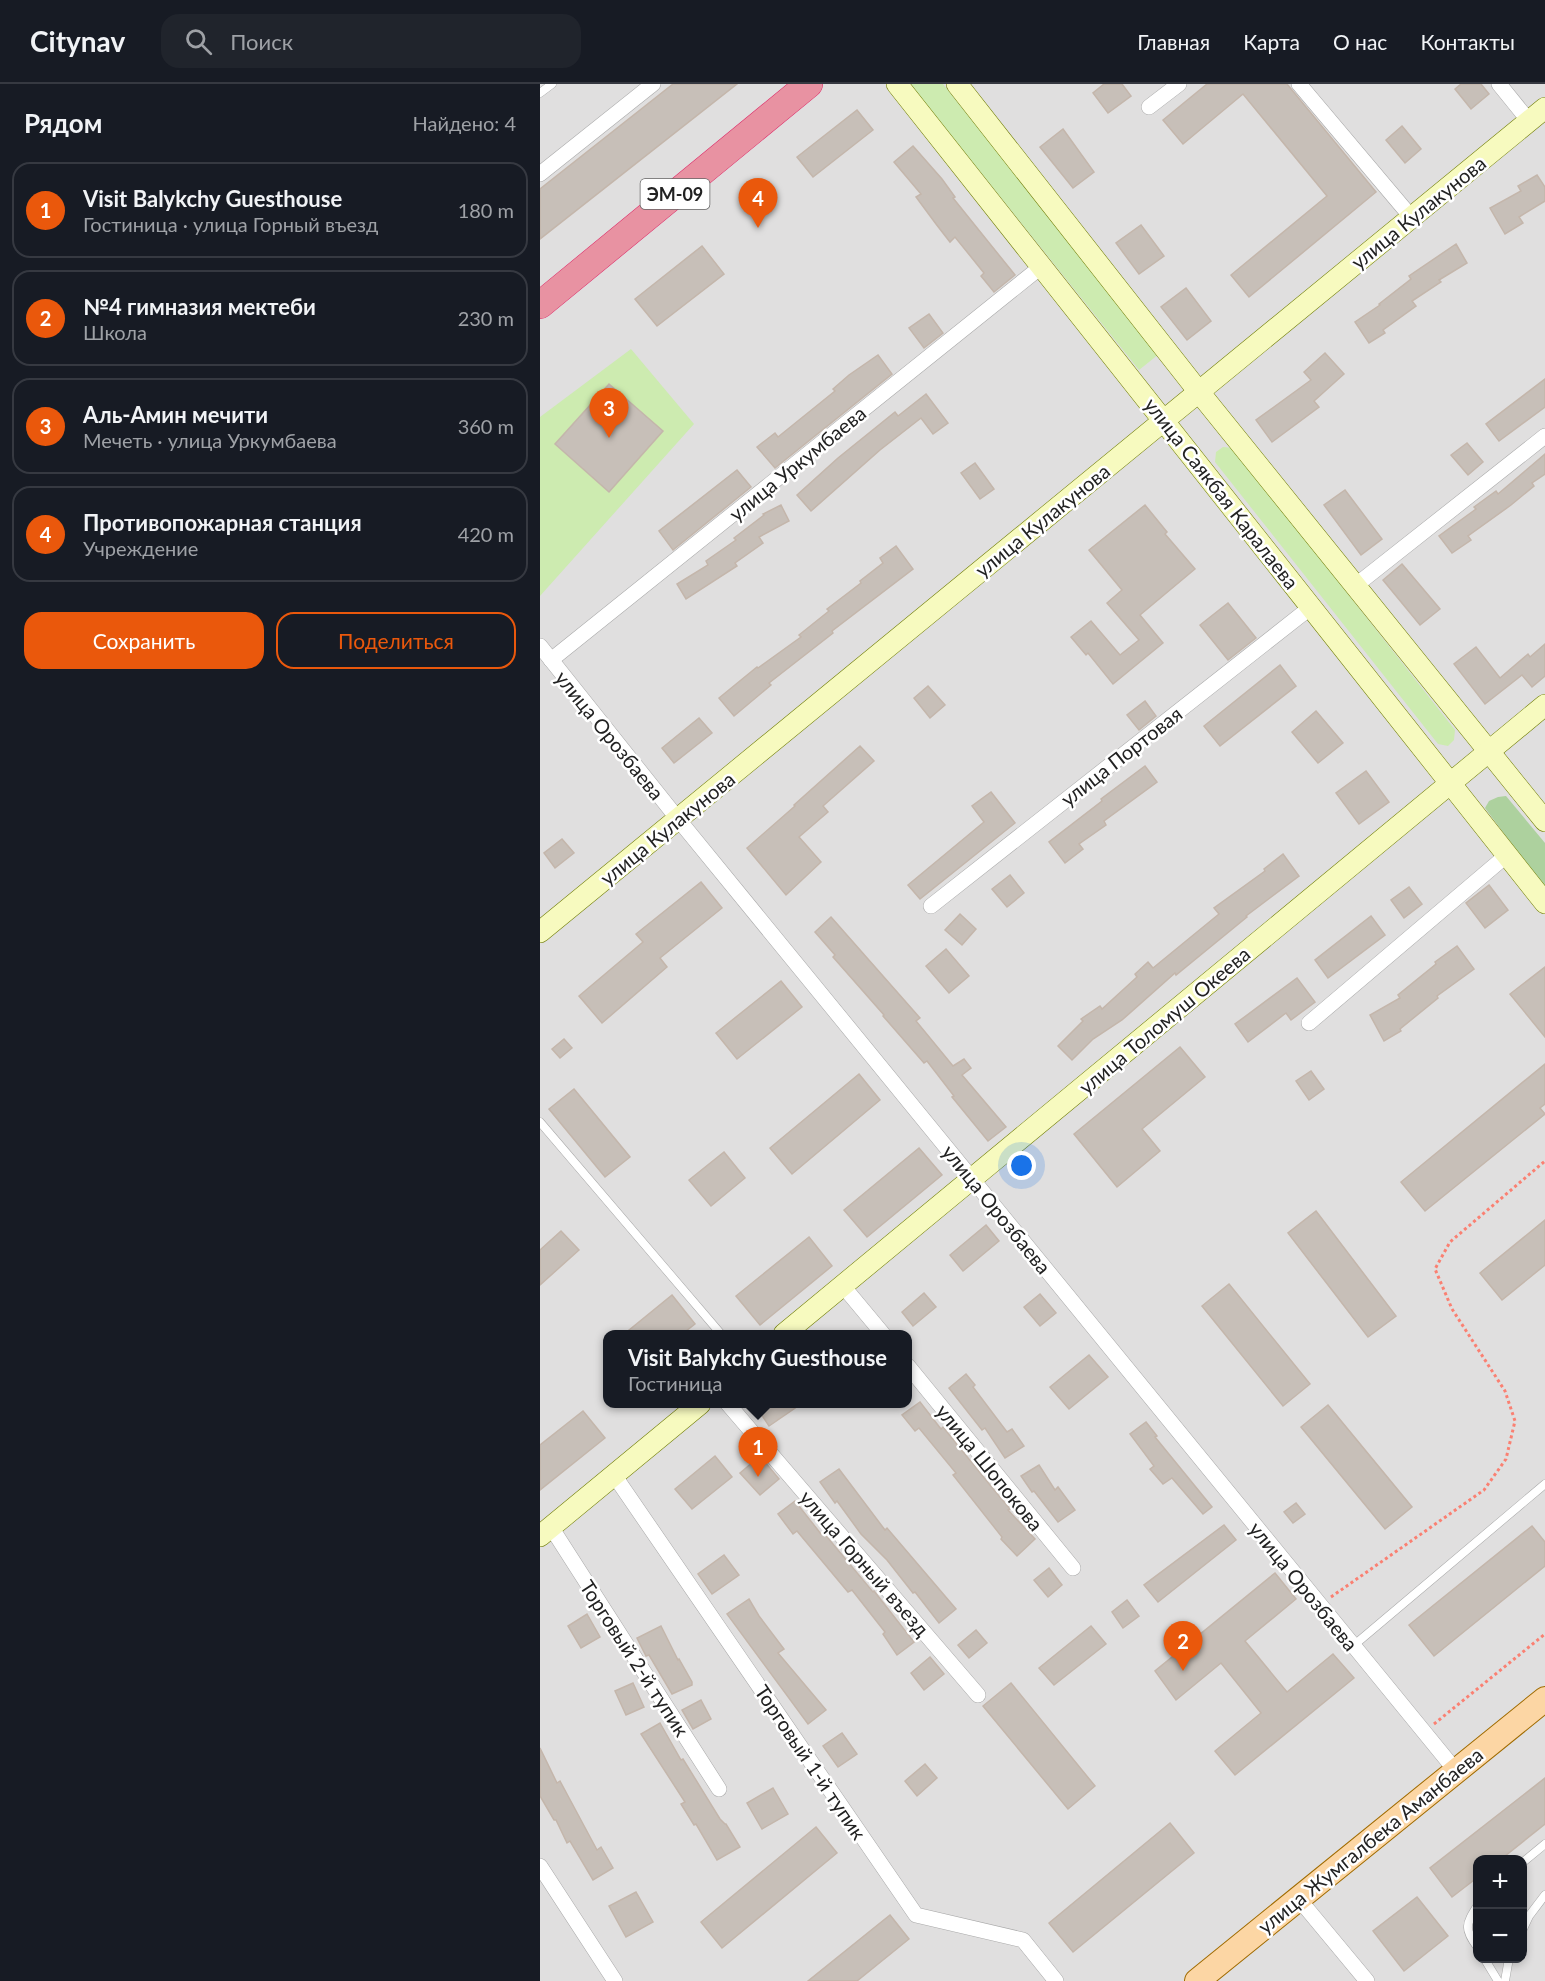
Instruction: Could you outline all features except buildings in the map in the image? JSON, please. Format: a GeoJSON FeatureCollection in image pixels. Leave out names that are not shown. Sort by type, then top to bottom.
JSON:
{"type":"FeatureCollection","features":[{"type":"Feature","properties":{"kind":"highway","name":"ЭМ-09"},"geometry":{"type":"LineString","coordinates":[[540,305],[809,84]]}},
{"type":"Feature","properties":{"kind":"main road","name":"улица Жумгалбека Аманбаева"},"geometry":{"type":"LineString","coordinates":[[1197,1981],[1545,1700]]}},
{"type":"Feature","properties":{"kind":"street"},"geometry":{"type":"LineString","coordinates":[[540,174],[654,84]]}},
{"type":"Feature","properties":{"kind":"street","name":"улица Саякбая Каралаева"},"geometry":{"type":"LineString","coordinates":[[897,84],[1545,903]]}},
{"type":"Feature","properties":{"kind":"street"},"geometry":{"type":"LineString","coordinates":[[957,84],[1199,392],[1545,821]]}},
{"type":"Feature","properties":{"kind":"street"},"geometry":{"type":"LineString","coordinates":[[1149,106],[1179,84]]}},
{"type":"Feature","properties":{"kind":"street"},"geometry":{"type":"LineString","coordinates":[[1299,84],[1412,218]]}},
{"type":"Feature","properties":{"kind":"street"},"geometry":{"type":"LineString","coordinates":[[1498,84],[1537,115]]}},
{"type":"Feature","properties":{"kind":"street","name":"улица Кулакунова"},"geometry":{"type":"LineString","coordinates":[[540,932],[1537,115]]}},
{"type":"Feature","properties":{"kind":"street","name":"улица Уркумбаева"},"geometry":{"type":"LineString","coordinates":[[551,660],[1042,266]]}},
{"type":"Feature","properties":{"kind":"street"},"geometry":{"type":"LineString","coordinates":[[1355,586],[1545,436]]}},
{"type":"Feature","properties":{"kind":"street","name":"улица Портовая"},"geometry":{"type":"LineString","coordinates":[[931,906],[1311,607]]}},
{"type":"Feature","properties":{"kind":"street","name":"улица Орозбаева"},"geometry":{"type":"LineString","coordinates":[[540,646],[678,819],[1456,1771]]}},
{"type":"Feature","properties":{"kind":"street","name":"улица Толомуш Океева"},"geometry":{"type":"LineString","coordinates":[[790,1330],[1545,705]]}},
{"type":"Feature","properties":{"kind":"street"},"geometry":{"type":"LineString","coordinates":[[1309,1023],[1507,855]]}},
{"type":"Feature","properties":{"kind":"street"},"geometry":{"type":"LineString","coordinates":[[843,1286],[879,1330]]}},
{"type":"Feature","properties":{"kind":"street","name":"улица Шопокова"},"geometry":{"type":"LineString","coordinates":[[912,1371],[1073,1568]]}},
{"type":"Feature","properties":{"kind":"street"},"geometry":{"type":"LineString","coordinates":[[546,1532],[695,1408]]}},
{"type":"Feature","properties":{"kind":"street","name":"улица Горный въезд"},"geometry":{"type":"LineString","coordinates":[[731,1408],[978,1695]]}},
{"type":"Feature","properties":{"kind":"street","name":"Торговый 1-й тупик"},"geometry":{"type":"LineString","coordinates":[[614,1475],[916,1915],[1023,1940],[1056,1981]]}},
{"type":"Feature","properties":{"kind":"street","name":"Торговый 2-й тупик"},"geometry":{"type":"LineString","coordinates":[[546,1532],[719,1789]]}},
{"type":"Feature","properties":{"kind":"street"},"geometry":{"type":"LineString","coordinates":[[540,1866],[615,1981]]}},
{"type":"Feature","properties":{"kind":"street"},"geometry":{"type":"LineString","coordinates":[[1298,1898],[1367,1981]]}},
{"type":"Feature","properties":{"kind":"lane"},"geometry":{"type":"LineString","coordinates":[[540,93],[552,84]]}},
{"type":"Feature","properties":{"kind":"lane"},"geometry":{"type":"LineString","coordinates":[[540,1122],[717,1330]]}},
{"type":"Feature","properties":{"kind":"lane"},"geometry":{"type":"LineString","coordinates":[[1353,1646],[1545,1484]]}},
{"type":"Feature","properties":{"kind":"lane"},"geometry":{"type":"LineString","coordinates":[[1527,1859],[1545,1844]]}},
{"type":"Feature","properties":{"kind":"lane"},"geometry":{"type":"LineString","coordinates":[[1527,1920],[1545,1895]]}},
{"type":"Feature","properties":{"kind":"lane"},"geometry":{"type":"LineString","coordinates":[[1473,1914],[1467,1925],[1468,1935],[1473,1942]]}},
{"type":"Feature","properties":{"kind":"lane"},"geometry":{"type":"LineString","coordinates":[[1487,1963],[1498,1981]]}},
{"type":"Feature","properties":{"kind":"lane"},"geometry":{"type":"LineString","coordinates":[[1505,1981],[1508,1963]]}},
{"type":"Feature","properties":{"kind":"path"},"geometry":{"type":"LineString","coordinates":[[1320,1605],[1484,1490],[1506,1459],[1515,1421],[1505,1391],[1452,1309],[1435,1269],[1450,1242],[1545,1161]]}},
{"type":"Feature","properties":{"kind":"path"},"geometry":{"type":"LineString","coordinates":[[1423,1732],[1545,1634]]}},
{"type":"Feature","properties":{"kind":"shaded area"},"geometry":{"type":"Polygon","coordinates":[[[540,84],[1545,84],[1545,1981],[540,1981],[540,84]]]}},
{"type":"Feature","properties":{"kind":"green space"},"geometry":{"type":"Polygon","coordinates":[[[910,84],[943,84],[1159,354],[1139,370],[910,84]]]}},
{"type":"Feature","properties":{"kind":"green space"},"geometry":{"type":"Polygon","coordinates":[[[631,349],[694,424],[540,596],[540,417],[631,349]]]}},
{"type":"Feature","properties":{"kind":"green space"},"geometry":{"type":"Polygon","coordinates":[[[1223,447],[1233,448],[1455,730],[1454,740],[1448,746],[1438,744],[1215,462],[1216,452],[1223,447]]]}},
{"type":"Feature","properties":{"kind":"green space"},"geometry":{"type":"Polygon","coordinates":[[[1506,796],[1545,843],[1545,889],[1485,808],[1489,801],[1506,796]]]}},
{"type":"Feature","properties":{"kind":"place","name":"Противопожарная станция"},"geometry":{"type":"Point","coordinates":[758,228]}},
{"type":"Feature","properties":{"kind":"place","name":"Аль-Амин мечити"},"geometry":{"type":"Point","coordinates":[609,438]}},
{"type":"Feature","properties":{"kind":"place","name":"Visit Balykchy Guesthouse"},"geometry":{"type":"Point","coordinates":[758,1477]}},
{"type":"Feature","properties":{"kind":"place","name":"№4 гимназия мектеби"},"geometry":{"type":"Point","coordinates":[1183,1671]}}]}
